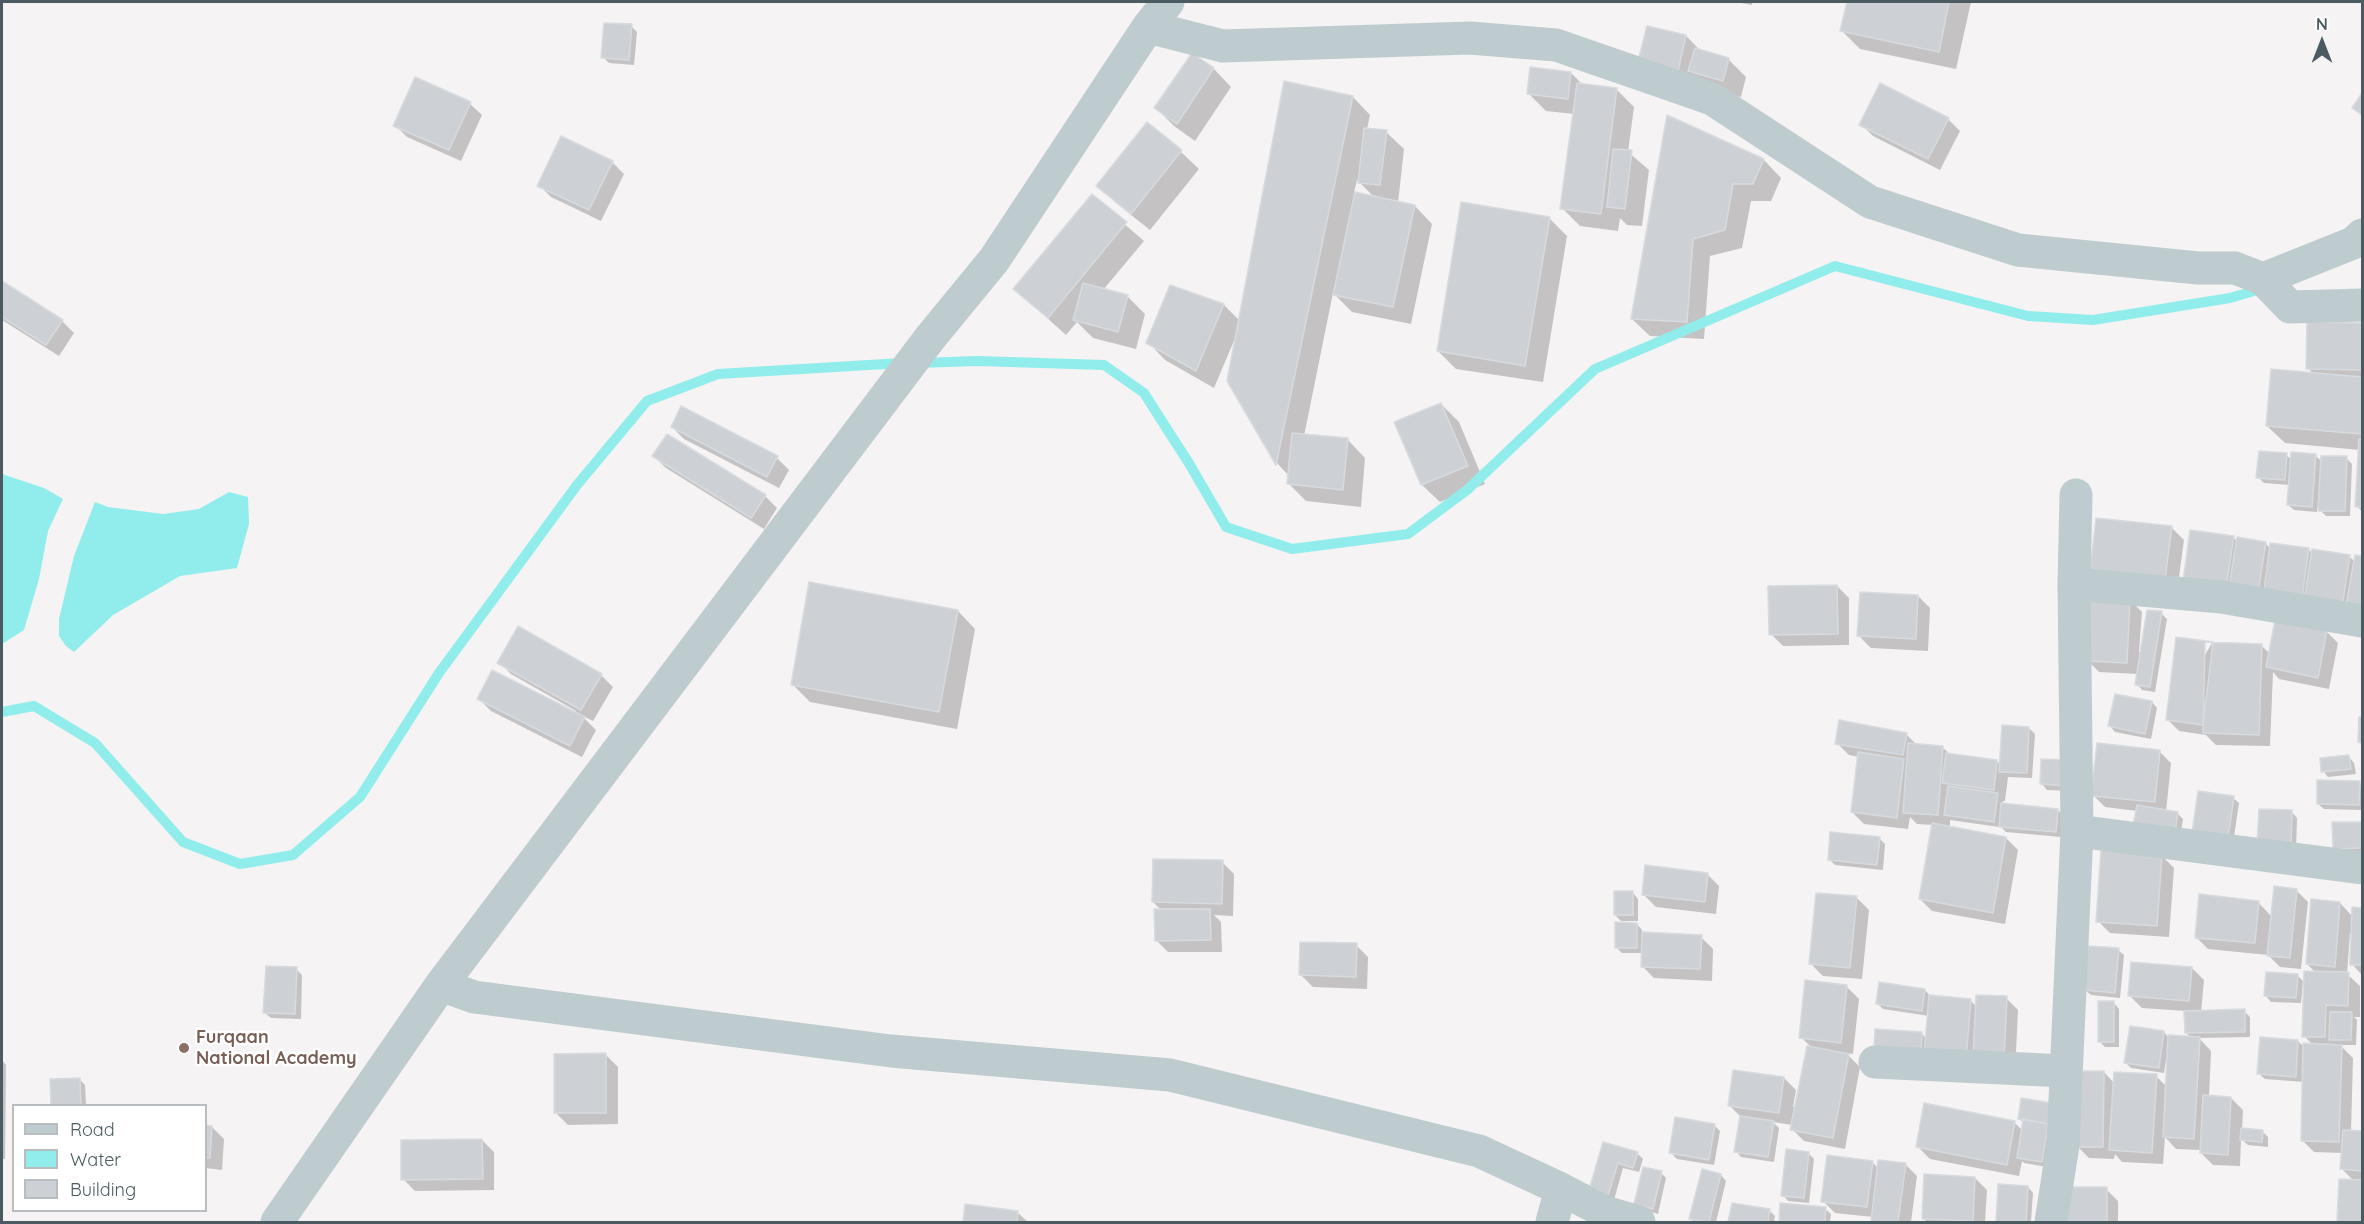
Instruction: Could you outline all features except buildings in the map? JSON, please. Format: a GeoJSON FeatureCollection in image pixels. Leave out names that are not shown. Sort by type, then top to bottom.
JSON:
{"type":"FeatureCollection","features":[{"type":"Feature","properties":{"kind":"street"},"geometry":{"type":"LineString","coordinates":[[277,1222],[441,985],[930,338],[994,260],[1148,27],[1168,2]]}},
{"type":"Feature","properties":{"kind":"street"},"geometry":{"type":"LineString","coordinates":[[1148,27],[1223,46],[1470,38],[1556,45],[1712,99],[1870,202],[1880,206],[2018,250],[2198,268],[2235,268],[2263,279],[2290,307],[2362,305]]}},
{"type":"Feature","properties":{"kind":"street"},"geometry":{"type":"LineString","coordinates":[[2263,279],[2353,243],[2362,236]]}},
{"type":"Feature","properties":{"kind":"street"},"geometry":{"type":"LineString","coordinates":[[2051,1222],[2063,1145],[2077,831],[2074,584],[2076,495]]}},
{"type":"Feature","properties":{"kind":"street"},"geometry":{"type":"LineString","coordinates":[[2074,584],[2221,597],[2362,621]]}},
{"type":"Feature","properties":{"kind":"street"},"geometry":{"type":"LineString","coordinates":[[2077,831],[2362,868]]}},
{"type":"Feature","properties":{"kind":"street"},"geometry":{"type":"LineString","coordinates":[[441,985],[474,997],[891,1051],[1170,1075],[1479,1151],[1605,1212],[1639,1222]]}},
{"type":"Feature","properties":{"kind":"street"},"geometry":{"type":"LineString","coordinates":[[1875,1062],[2066,1071]]}},
{"type":"Feature","properties":{"kind":"street"},"geometry":{"type":"LineString","coordinates":[[1552,1222],[1561,1189]]}},
{"type":"Feature","properties":{"kind":"water"},"geometry":{"type":"Polygon","coordinates":[[[2,474],[44,488],[63,499],[48,531],[39,579],[24,630],[2,644],[2,474]]]}},
{"type":"Feature","properties":{"kind":"water"},"geometry":{"type":"Polygon","coordinates":[[[229,492],[248,497],[249,524],[237,568],[180,576],[113,615],[74,652],[66,646],[59,636],[59,619],[74,556],[95,502],[108,507],[163,514],[199,509],[229,492]]]}},
{"type":"Feature","properties":{"kind":"waterway"},"geometry":{"type":"LineString","coordinates":[[918,363],[978,361],[1104,365],[1144,393],[1226,527],[1292,549],[1408,534],[1467,490],[1595,369],[1835,266],[2028,316],[2093,320],[2230,298],[2264,288]]}},
{"type":"Feature","properties":{"kind":"waterway"},"geometry":{"type":"LineString","coordinates":[[2,712],[34,706],[95,743],[183,842],[240,864],[293,855],[360,797],[439,673],[577,485],[647,401],[718,374],[902,363]]}},
{"type":"Feature","properties":{"kind":"place","name":"Furqaan National Academy"},"geometry":{"type":"Point","coordinates":[184,1048]}}]}
